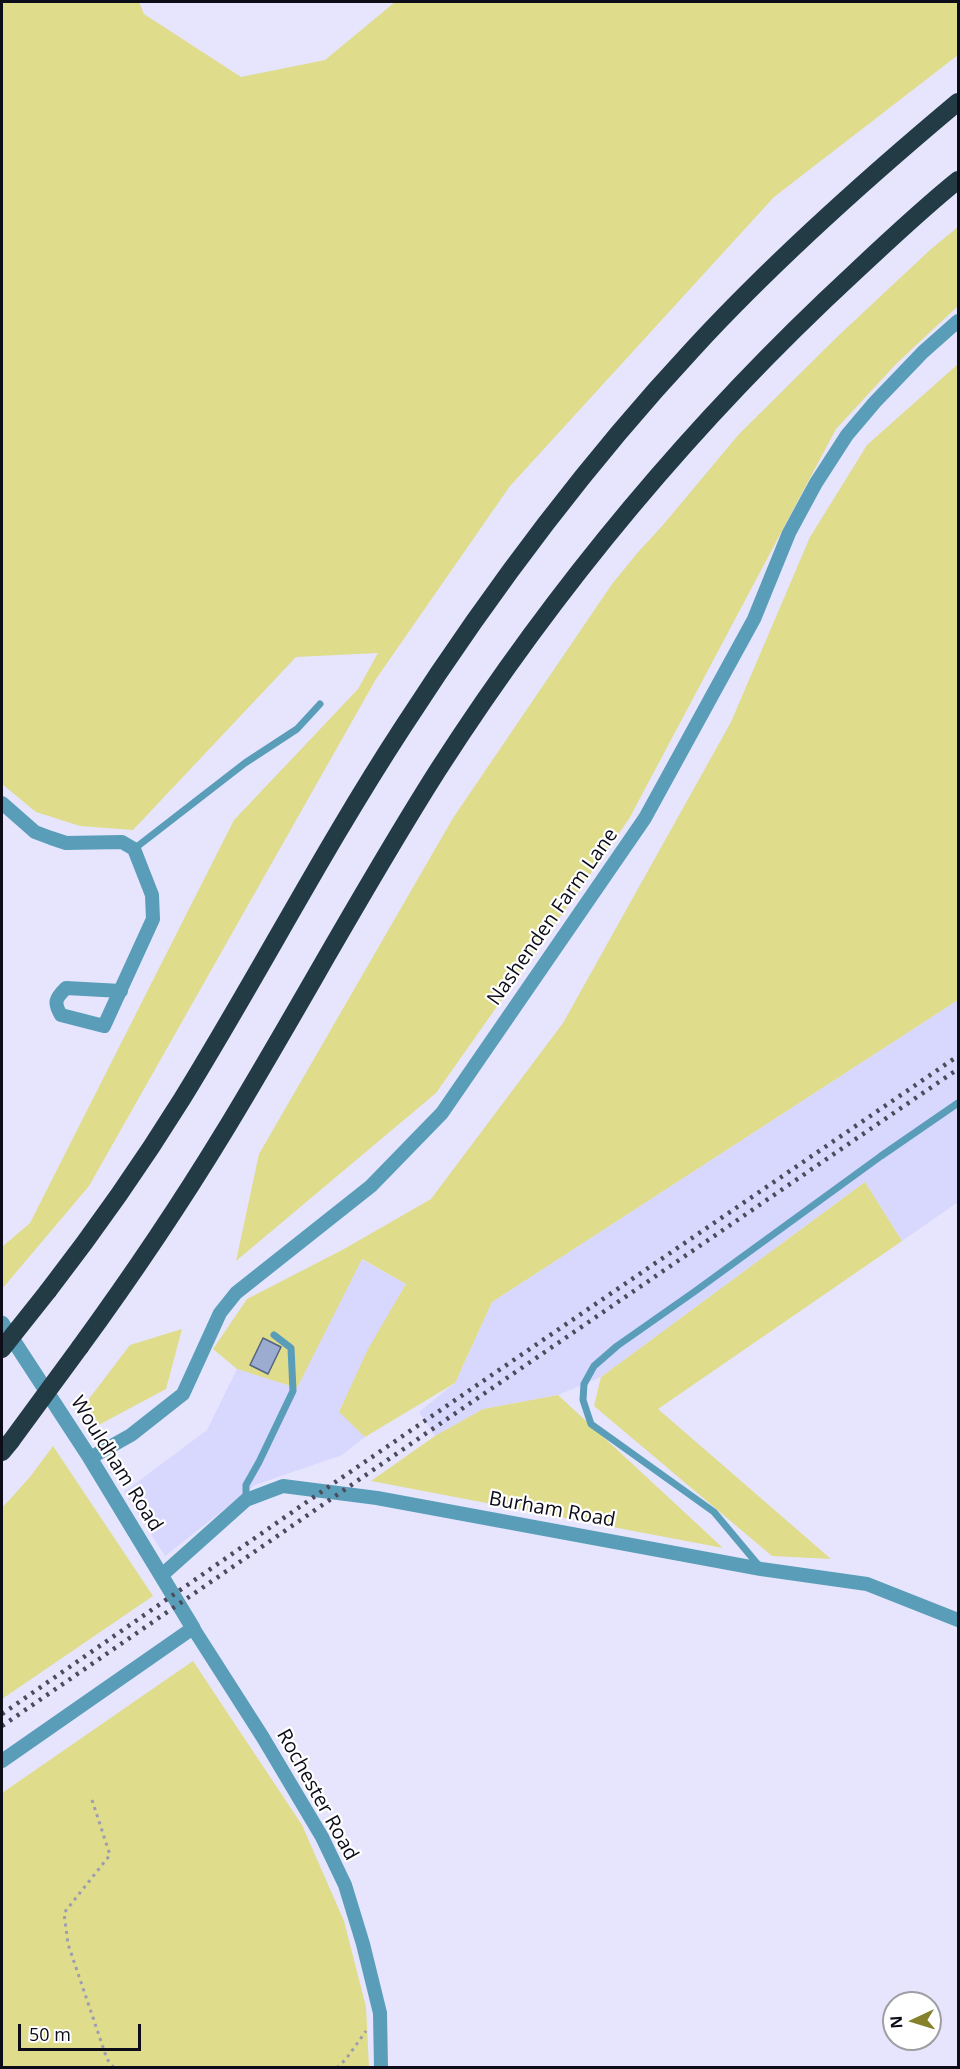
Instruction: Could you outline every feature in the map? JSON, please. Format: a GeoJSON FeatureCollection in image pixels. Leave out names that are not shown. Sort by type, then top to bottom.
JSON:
{"type":"FeatureCollection","features":[{"type":"Feature","properties":{"kind":"highway"},"geometry":{"type":"LineString","coordinates":[[2,1349],[122,1191],[182,1098],[400,731],[474,620],[552,515],[693,348],[781,260],[877,170],[958,102]]}},
{"type":"Feature","properties":{"kind":"highway"},"geometry":{"type":"LineString","coordinates":[[7,1446],[140,1266],[223,1134],[372,876],[439,769],[537,628],[615,526],[720,405],[832,293],[958,180]]}},
{"type":"Feature","properties":{"kind":"street","name":"Nashenden Farm Lane"},"geometry":{"type":"LineString","coordinates":[[90,1458],[131,1435],[183,1394],[220,1313],[236,1293],[371,1186],[442,1113],[645,818],[754,618],[789,533],[816,483],[848,435],[875,402],[922,352],[958,321]]}},
{"type":"Feature","properties":{"kind":"street"},"geometry":{"type":"LineString","coordinates":[[2,803],[35,832],[51,838],[66,843],[122,842],[134,849],[152,895],[153,919],[121,991],[104,1026],[61,1015],[56,1007],[57,998],[66,988],[121,991]]}},
{"type":"Feature","properties":{"kind":"street","name":"Wouldham Road"},"geometry":{"type":"LineString","coordinates":[[2,1323],[90,1458],[193,1628]]}},
{"type":"Feature","properties":{"kind":"street","name":"Burham Road"},"geometry":{"type":"LineString","coordinates":[[162,1575],[246,1500],[283,1486],[377,1498],[761,1569],[867,1584],[958,1620]]}},
{"type":"Feature","properties":{"kind":"street"},"geometry":{"type":"LineString","coordinates":[[2,1761],[193,1628]]}},
{"type":"Feature","properties":{"kind":"street","name":"Rochester Road"},"geometry":{"type":"LineString","coordinates":[[193,1628],[262,1736],[322,1837],[345,1885],[363,1944],[380,2013],[381,2067]]}},
{"type":"Feature","properties":{"kind":"lane"},"geometry":{"type":"LineString","coordinates":[[134,849],[245,763],[297,729],[320,704]]}},
{"type":"Feature","properties":{"kind":"lane"},"geometry":{"type":"LineString","coordinates":[[761,1569],[714,1512],[591,1424],[583,1401],[584,1384],[594,1365],[616,1346],[958,1103]]}},
{"type":"Feature","properties":{"kind":"lane"},"geometry":{"type":"LineString","coordinates":[[246,1500],[246,1485],[260,1462],[292,1391],[291,1348],[274,1335]]}},
{"type":"Feature","properties":{"kind":"path"},"geometry":{"type":"LineString","coordinates":[[92,1800],[110,1855],[64,1913],[68,1944],[107,2059],[114,2067]]}},
{"type":"Feature","properties":{"kind":"path"},"geometry":{"type":"LineString","coordinates":[[337,2067],[346,2059],[380,2013]]}},
{"type":"Feature","properties":{"kind":"shaded area"},"geometry":{"type":"Polygon","coordinates":[[[2,2],[139,2],[144,14],[241,77],[325,60],[395,2],[958,2],[958,55],[774,197],[510,486],[376,679],[89,1186],[2,1289],[2,1247],[30,1223],[234,820],[358,689],[378,653],[296,657],[133,830],[80,826],[36,812],[2,784],[2,2]]]}},
{"type":"Feature","properties":{"kind":"shaded area"},"geometry":{"type":"Polygon","coordinates":[[[958,227],[958,306],[896,364],[836,429],[629,819],[436,1093],[236,1261],[259,1154],[453,818],[612,584],[739,434],[838,336],[931,249],[958,227]]]}},
{"type":"Feature","properties":{"kind":"shaded area"},"geometry":{"type":"Polygon","coordinates":[[[958,364],[958,1000],[492,1302],[455,1383],[365,1437],[339,1412],[368,1349],[406,1284],[362,1259],[297,1388],[237,1369],[213,1349],[247,1299],[344,1249],[431,1199],[563,1023],[731,722],[810,537],[867,445],[958,364]],[[263,1338],[250,1365],[268,1374],[281,1347],[263,1338]]]}},
{"type":"Feature","properties":{"kind":"shaded area"},"geometry":{"type":"Polygon","coordinates":[[[958,1000],[958,1202],[902,1241],[865,1182],[601,1377],[558,1395],[483,1409],[435,1436],[419,1412],[455,1383],[492,1302],[958,1000]]]}},
{"type":"Feature","properties":{"kind":"shaded area"},"geometry":{"type":"Polygon","coordinates":[[[865,1182],[902,1241],[658,1409],[831,1559],[772,1556],[594,1406],[601,1377],[865,1182]]]}},
{"type":"Feature","properties":{"kind":"shaded area"},"geometry":{"type":"Polygon","coordinates":[[[361,1259],[406,1284],[339,1411],[365,1437],[342,1455],[255,1485],[165,1556],[124,1492],[207,1430],[237,1369],[297,1388],[361,1259]]]}},
{"type":"Feature","properties":{"kind":"shaded area"},"geometry":{"type":"Polygon","coordinates":[[[182,1329],[166,1389],[93,1428],[85,1404],[130,1345],[182,1329]]]}},
{"type":"Feature","properties":{"kind":"shaded area"},"geometry":{"type":"Polygon","coordinates":[[[558,1395],[723,1548],[371,1481],[435,1436],[483,1409],[558,1395]]]}},
{"type":"Feature","properties":{"kind":"shaded area"},"geometry":{"type":"Polygon","coordinates":[[[53,1446],[153,1596],[2,1699],[2,1508],[30,1477],[53,1446]]]}},
{"type":"Feature","properties":{"kind":"shaded area"},"geometry":{"type":"Polygon","coordinates":[[[193,1661],[302,1825],[344,1921],[366,2007],[369,2067],[2,2067],[2,1793],[193,1661]]]}},
{"type":"Feature","properties":{"kind":"building"},"geometry":{"type":"Polygon","coordinates":[[[263,1338],[281,1347],[268,1374],[250,1365],[263,1338]]]}},
{"type":"Feature","properties":{"kind":"railway"},"geometry":{"type":"LineString","coordinates":[[2,1714],[334,1483],[958,1056]]}},
{"type":"Feature","properties":{"kind":"railway"},"geometry":{"type":"LineString","coordinates":[[2,1726],[958,1069]]}}]}
